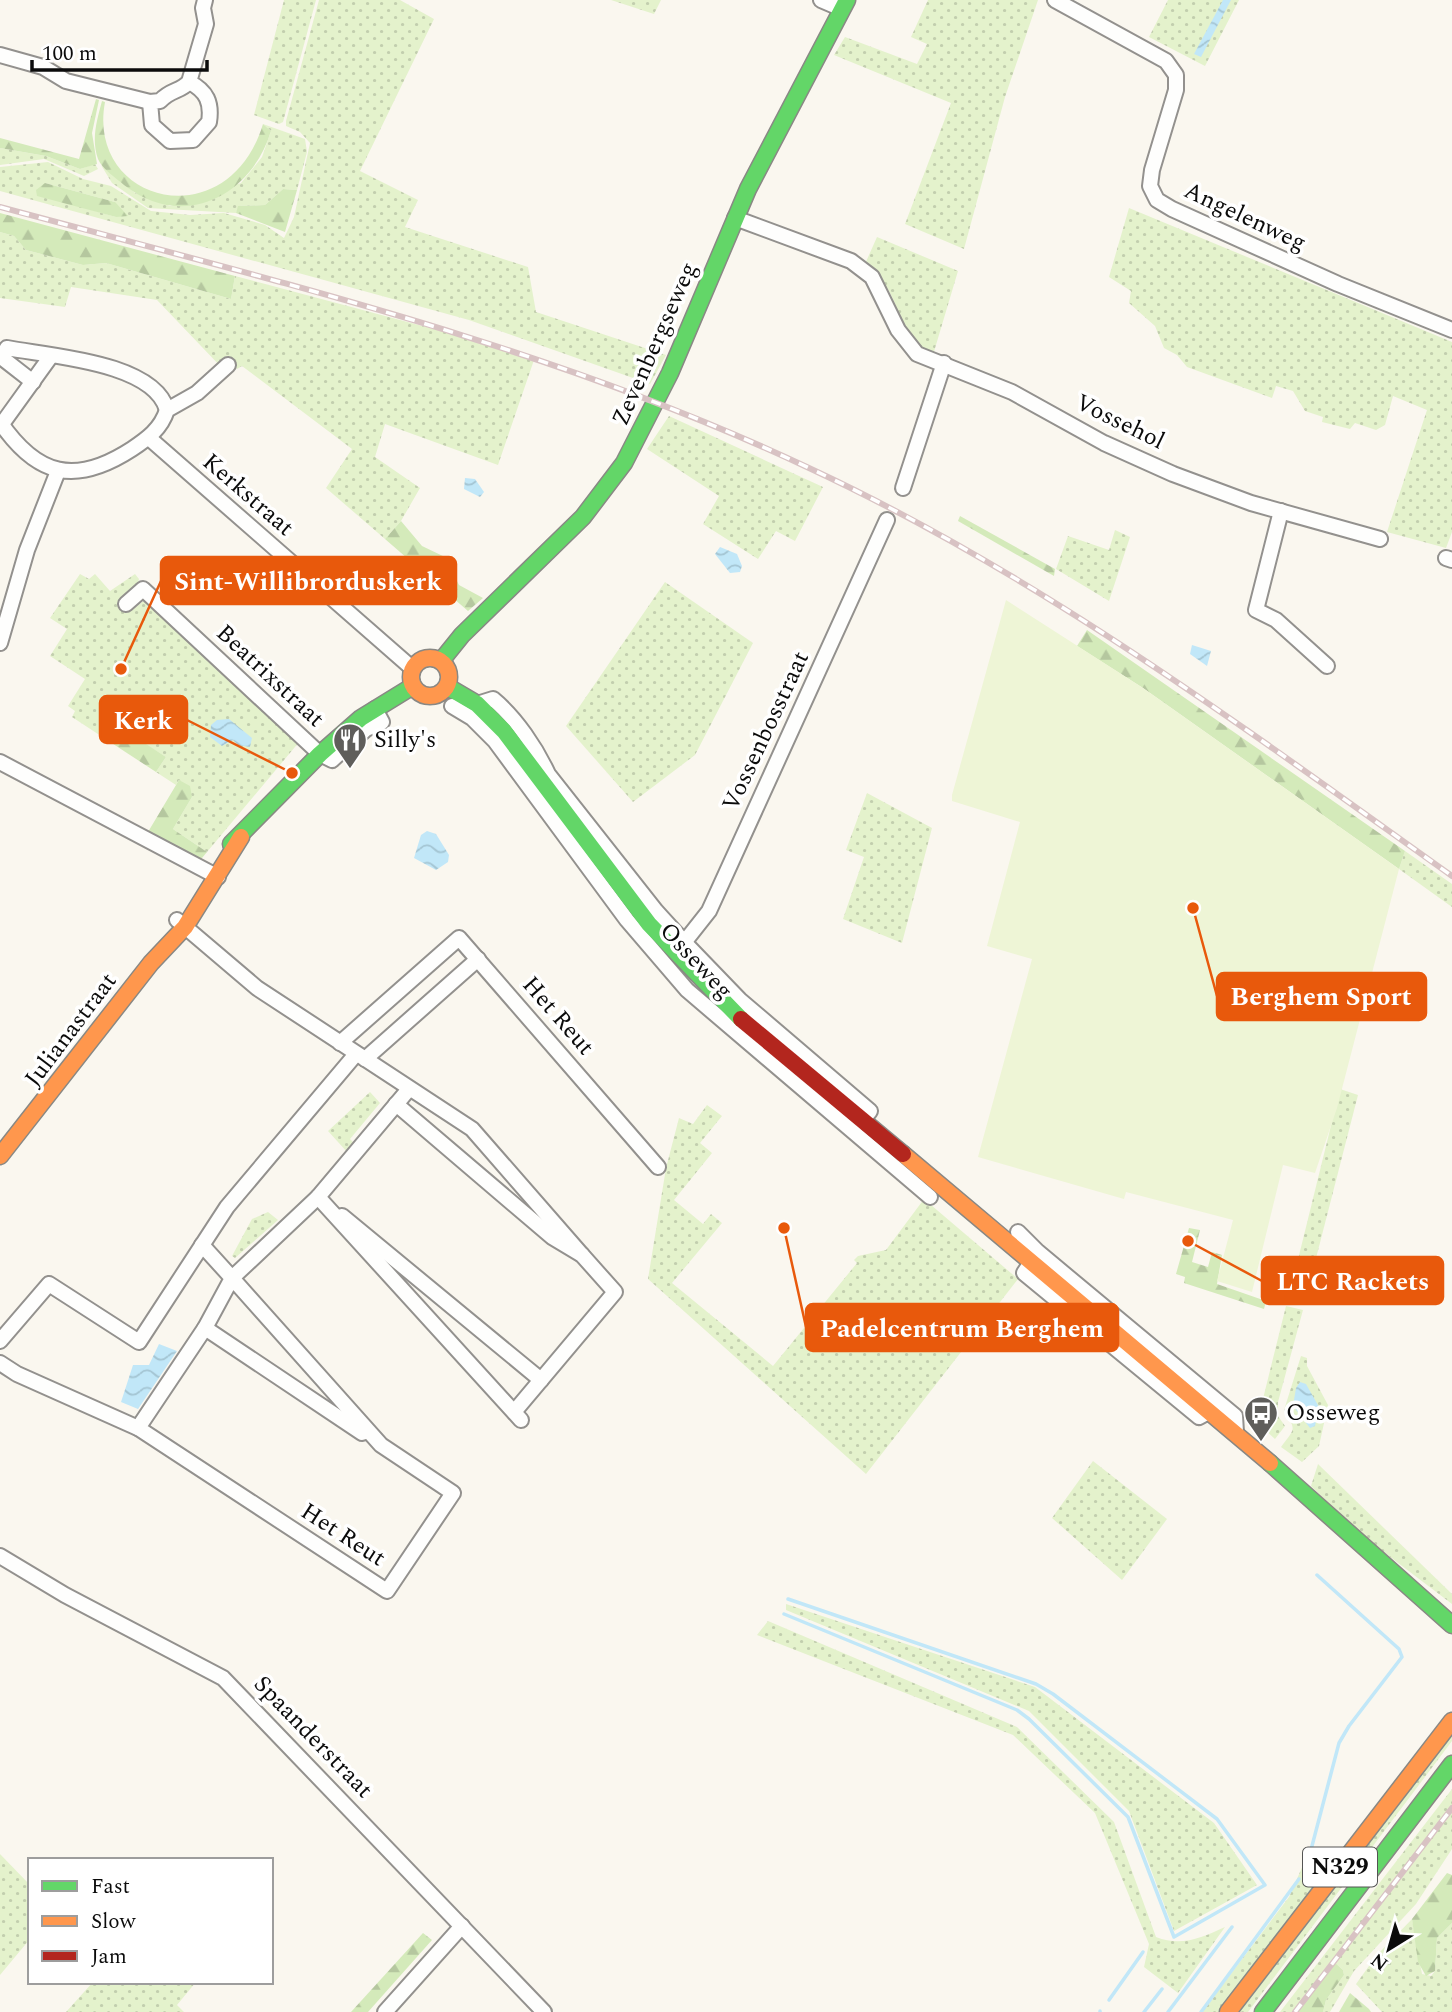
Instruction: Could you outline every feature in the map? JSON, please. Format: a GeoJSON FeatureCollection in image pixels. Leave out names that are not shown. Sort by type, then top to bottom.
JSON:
{"type":"FeatureCollection","features":[{"type":"Feature","properties":{"kind":"street"},"geometry":{"type":"LineString","coordinates":[[0,55],[43,67],[66,81],[150,102],[160,101],[169,90],[184,88],[189,82],[206,24],[203,8],[205,0]]}},
{"type":"Feature","properties":{"kind":"street"},"geometry":{"type":"LineString","coordinates":[[821,0],[844,5]]}},
{"type":"Feature","properties":{"kind":"street","name":"Angelenweg"},"geometry":{"type":"LineString","coordinates":[[1055,0],[1166,61],[1176,75],[1176,90],[1152,170],[1150,186],[1157,200],[1338,284],[1452,330]]}},
{"type":"Feature","properties":{"kind":"street","name":"Zevenbergseweg"},"geometry":{"type":"LineString","coordinates":[[441,661],[454,643],[551,551],[596,503],[624,464],[665,384],[735,218],[779,125],[844,5]]}},
{"type":"Feature","properties":{"kind":"street"},"geometry":{"type":"LineString","coordinates":[[150,102],[149,114],[159,135],[181,142],[193,139],[209,122],[211,110],[205,93],[189,82]]}},
{"type":"Feature","properties":{"kind":"street","name":"Vossehol"},"geometry":{"type":"LineString","coordinates":[[735,218],[851,261],[872,277],[909,347],[917,354],[1012,392],[1104,443],[1173,474],[1281,512],[1380,538]]}},
{"type":"Feature","properties":{"kind":"street"},"geometry":{"type":"LineString","coordinates":[[33,382],[1,357],[7,348],[51,356],[133,374],[164,401],[167,410],[164,421],[149,438],[97,469],[58,471],[38,463],[20,450],[1,423],[33,382],[51,356]]}},
{"type":"Feature","properties":{"kind":"street"},"geometry":{"type":"LineString","coordinates":[[903,488],[944,363]]}},
{"type":"Feature","properties":{"kind":"street"},"geometry":{"type":"LineString","coordinates":[[167,410],[197,393],[228,365]]}},
{"type":"Feature","properties":{"kind":"street","name":"Kerkstraat"},"geometry":{"type":"LineString","coordinates":[[149,438],[413,668]]}},
{"type":"Feature","properties":{"kind":"street"},"geometry":{"type":"LineString","coordinates":[[0,643],[4,614],[58,471]]}},
{"type":"Feature","properties":{"kind":"street"},"geometry":{"type":"LineString","coordinates":[[1281,512],[1256,610],[1276,620],[1327,666]]}},
{"type":"Feature","properties":{"kind":"street","name":"Vossenbosstraat"},"geometry":{"type":"LineString","coordinates":[[680,949],[709,911],[887,520]]}},
{"type":"Feature","properties":{"kind":"street","name":"Beatrixstraat"},"geometry":{"type":"LineString","coordinates":[[127,604],[143,589],[320,754]]}},
{"type":"Feature","properties":{"kind":"street"},"geometry":{"type":"LineString","coordinates":[[425,659],[441,661],[450,674],[447,687],[440,694],[428,697],[412,686],[413,668],[425,659]]}},
{"type":"Feature","properties":{"kind":"street","name":"Julianastraat"},"geometry":{"type":"LineString","coordinates":[[0,1156],[52,1093],[151,963],[241,837],[320,754],[375,709],[412,686]]}},
{"type":"Feature","properties":{"kind":"street","name":"Osseweg"},"geometry":{"type":"LineString","coordinates":[[447,687],[477,704],[627,920],[687,990],[921,1181],[1034,1257],[1235,1416],[1236,1432]]}},
{"type":"Feature","properties":{"kind":"street","name":"Osseweg"},"geometry":{"type":"LineString","coordinates":[[477,704],[494,699],[503,707],[680,949]]}},
{"type":"Feature","properties":{"kind":"street","name":"Osseweg"},"geometry":{"type":"LineString","coordinates":[[452,706],[488,723],[727,1007],[804,1063],[866,1116],[921,1181],[930,1198]]}},
{"type":"Feature","properties":{"kind":"street"},"geometry":{"type":"LineString","coordinates":[[0,762],[214,875]]}},
{"type":"Feature","properties":{"kind":"street"},"geometry":{"type":"LineString","coordinates":[[181,923],[257,988],[472,1129],[615,1292],[541,1380],[517,1416],[353,1237],[333,1209]]}},
{"type":"Feature","properties":{"kind":"street","name":"Het Reut"},"geometry":{"type":"LineString","coordinates":[[340,1043],[459,938],[657,1167]]}},
{"type":"Feature","properties":{"kind":"street"},"geometry":{"type":"LineString","coordinates":[[0,1341],[49,1284],[138,1342],[227,1207],[360,1056],[478,959]]}},
{"type":"Feature","properties":{"kind":"street"},"geometry":{"type":"LineString","coordinates":[[138,1428],[205,1328],[232,1278],[318,1196],[409,1089]]}},
{"type":"Feature","properties":{"kind":"street"},"geometry":{"type":"LineString","coordinates":[[396,1104],[552,1237],[582,1255]]}},
{"type":"Feature","properties":{"kind":"street"},"geometry":{"type":"LineString","coordinates":[[318,1196],[541,1380]]}},
{"type":"Feature","properties":{"kind":"street","name":"Osseweg"},"geometry":{"type":"LineString","coordinates":[[1018,1232],[1034,1257],[1099,1327],[1236,1432],[1452,1625]]}},
{"type":"Feature","properties":{"kind":"street","name":"Het Reut"},"geometry":{"type":"LineString","coordinates":[[202,1245],[381,1445]]}},
{"type":"Feature","properties":{"kind":"street","name":"Het Reut"},"geometry":{"type":"LineString","coordinates":[[0,1363],[17,1374],[138,1428],[387,1591],[453,1493],[205,1328]]}},
{"type":"Feature","properties":{"kind":"street","name":"Spaanderstraat"},"geometry":{"type":"LineString","coordinates":[[0,1556],[65,1595],[223,1678],[544,2012]]}},
{"type":"Feature","properties":{"kind":"street","name":"N329"},"geometry":{"type":"LineString","coordinates":[[1228,2012],[1452,1721]]}},
{"type":"Feature","properties":{"kind":"street","name":"N329"},"geometry":{"type":"LineString","coordinates":[[1263,2012],[1452,1764]]}},
{"type":"Feature","properties":{"kind":"street"},"geometry":{"type":"LineString","coordinates":[[385,2012],[462,1926]]}},
{"type":"Feature","properties":{"kind":"green space"},"geometry":{"type":"Polygon","coordinates":[[[284,0],[316,0],[283,122],[279,124],[254,115],[284,0]]]}},
{"type":"Feature","properties":{"kind":"green space"},"geometry":{"type":"Polygon","coordinates":[[[319,0],[400,0],[434,19],[360,171],[418,200],[405,227],[528,267],[536,312],[666,355],[650,384],[469,320],[0,191],[0,167],[48,162],[83,179],[111,186],[151,211],[190,215],[224,213],[265,225],[284,238],[294,217],[310,143],[300,132],[286,126],[319,0]],[[45,183],[85,208],[116,217],[115,202],[45,183]]]}},
{"type":"Feature","properties":{"kind":"green space"},"geometry":{"type":"Polygon","coordinates":[[[611,0],[661,0],[654,14],[611,0]]]}},
{"type":"Feature","properties":{"kind":"green space"},"geometry":{"type":"Polygon","coordinates":[[[928,0],[1038,0],[1005,97],[964,249],[905,224],[951,103],[834,55],[845,37],[917,64],[927,44],[911,37],[928,0]]]}},
{"type":"Feature","properties":{"kind":"green space"},"geometry":{"type":"Polygon","coordinates":[[[1168,0],[1239,0],[1205,66],[1149,37],[1168,0]]]}},
{"type":"Feature","properties":{"kind":"green space"},"geometry":{"type":"Polygon","coordinates":[[[96,99],[99,100],[92,133],[97,164],[80,169],[46,156],[0,148],[0,138],[79,159],[96,99]]]}},
{"type":"Feature","properties":{"kind":"green space"},"geometry":{"type":"Polygon","coordinates":[[[102,101],[105,102],[105,137],[117,165],[137,184],[164,194],[193,194],[221,183],[245,160],[263,124],[271,131],[248,174],[231,189],[212,200],[191,206],[169,205],[146,199],[124,185],[100,163],[95,137],[102,101]]]}},
{"type":"Feature","properties":{"kind":"green space"},"geometry":{"type":"Polygon","coordinates":[[[263,124],[305,139],[307,152],[297,190],[283,189],[265,205],[239,206],[236,213],[148,208],[112,183],[101,165],[135,193],[170,206],[241,183],[262,157],[271,131],[263,124]]]}},
{"type":"Feature","properties":{"kind":"green space"},"geometry":{"type":"Polygon","coordinates":[[[0,148],[46,156],[80,169],[95,164],[98,169],[84,176],[44,159],[0,165],[0,148]]]}},
{"type":"Feature","properties":{"kind":"green space"},"geometry":{"type":"Polygon","coordinates":[[[45,183],[115,202],[128,216],[116,217],[37,196],[36,190],[45,183]]]}},
{"type":"Feature","properties":{"kind":"green space"},"geometry":{"type":"Polygon","coordinates":[[[283,189],[297,190],[285,232],[236,213],[238,206],[265,205],[283,189]]]}},
{"type":"Feature","properties":{"kind":"green space"},"geometry":{"type":"Polygon","coordinates":[[[1129,208],[1452,342],[1452,532],[1446,548],[1387,532],[1427,410],[1393,396],[1385,425],[1376,430],[1355,423],[1350,429],[1322,422],[1323,417],[1305,411],[1293,391],[1276,386],[1272,398],[1187,367],[1177,355],[1164,348],[1155,326],[1129,303],[1131,291],[1109,277],[1129,208]]]}},
{"type":"Feature","properties":{"kind":"green space"},"geometry":{"type":"Polygon","coordinates":[[[0,213],[235,276],[231,299],[106,263],[83,265],[26,250],[14,236],[0,232],[0,213]]]}},
{"type":"Feature","properties":{"kind":"green space"},"geometry":{"type":"Polygon","coordinates":[[[0,232],[14,236],[26,250],[83,265],[106,263],[231,299],[235,276],[460,336],[534,360],[498,465],[385,424],[375,457],[420,488],[401,521],[385,539],[326,488],[352,449],[242,366],[237,369],[231,362],[223,369],[157,300],[71,287],[65,307],[0,298],[0,232]]]}},
{"type":"Feature","properties":{"kind":"green space"},"geometry":{"type":"Polygon","coordinates":[[[877,237],[958,271],[933,355],[911,336],[885,284],[865,264],[877,237]]]}},
{"type":"Feature","properties":{"kind":"green space"},"geometry":{"type":"Polygon","coordinates":[[[669,416],[823,487],[795,541],[776,531],[758,559],[703,524],[719,496],[647,449],[669,416]]]}},
{"type":"Feature","properties":{"kind":"green space"},"geometry":{"type":"Polygon","coordinates":[[[960,516],[1055,569],[1054,576],[958,521],[960,516]]]}},
{"type":"Feature","properties":{"kind":"green space"},"geometry":{"type":"Polygon","coordinates":[[[401,521],[422,546],[445,557],[459,585],[483,598],[468,611],[385,539],[401,521]]]}},
{"type":"Feature","properties":{"kind":"green space"},"geometry":{"type":"Polygon","coordinates":[[[1115,530],[1130,537],[1109,601],[1056,569],[1068,536],[1109,550],[1115,530]]]}},
{"type":"Feature","properties":{"kind":"green space"},"geometry":{"type":"Polygon","coordinates":[[[80,574],[89,579],[95,574],[110,591],[135,574],[139,579],[137,588],[123,601],[133,609],[145,600],[300,741],[207,852],[173,829],[192,797],[179,780],[176,785],[156,772],[166,757],[113,724],[104,738],[72,717],[75,711],[68,706],[85,679],[50,656],[67,629],[50,618],[80,574]]]}},
{"type":"Feature","properties":{"kind":"green space"},"geometry":{"type":"Polygon","coordinates":[[[665,582],[753,643],[695,755],[633,802],[566,726],[665,582]]]}},
{"type":"Feature","properties":{"kind":"green space"},"geometry":{"type":"Polygon","coordinates":[[[1006,600],[1143,688],[1399,869],[1337,1108],[1315,1173],[1283,1165],[1252,1292],[1217,1281],[1233,1220],[1126,1192],[1124,1199],[978,1157],[1032,959],[987,946],[1020,822],[952,801],[952,795],[1006,600]]]}},
{"type":"Feature","properties":{"kind":"green space"},"geometry":{"type":"Polygon","coordinates":[[[1087,630],[1405,851],[1399,869],[1143,688],[1077,646],[1087,630]]]}},
{"type":"Feature","properties":{"kind":"green space"},"geometry":{"type":"Polygon","coordinates":[[[114,723],[166,757],[156,772],[104,738],[114,723]]]}},
{"type":"Feature","properties":{"kind":"green space"},"geometry":{"type":"Polygon","coordinates":[[[179,780],[190,786],[192,797],[173,829],[207,852],[197,864],[145,837],[179,780]]]}},
{"type":"Feature","properties":{"kind":"green space"},"geometry":{"type":"Polygon","coordinates":[[[867,793],[932,828],[902,943],[843,919],[864,857],[846,850],[867,793]]]}},
{"type":"Feature","properties":{"kind":"green space"},"geometry":{"type":"Polygon","coordinates":[[[1405,851],[1452,884],[1452,907],[1399,869],[1405,851]]]}},
{"type":"Feature","properties":{"kind":"green space"},"geometry":{"type":"Polygon","coordinates":[[[1340,1089],[1358,1095],[1305,1301],[1289,1296],[1340,1089]]]}},
{"type":"Feature","properties":{"kind":"green space"},"geometry":{"type":"Polygon","coordinates":[[[370,1092],[380,1103],[350,1139],[355,1144],[348,1153],[328,1131],[370,1092]]]}},
{"type":"Feature","properties":{"kind":"green space"},"geometry":{"type":"Polygon","coordinates":[[[707,1105],[722,1116],[700,1143],[712,1153],[674,1200],[703,1224],[711,1214],[722,1223],[672,1283],[773,1366],[857,1263],[854,1260],[858,1256],[886,1250],[924,1199],[1018,1279],[866,1474],[648,1279],[666,1168],[679,1118],[693,1124],[707,1105]]]}},
{"type":"Feature","properties":{"kind":"green space"},"geometry":{"type":"Polygon","coordinates":[[[268,1212],[278,1220],[235,1258],[232,1256],[252,1219],[268,1212]]]}},
{"type":"Feature","properties":{"kind":"green space"},"geometry":{"type":"Polygon","coordinates":[[[1189,1228],[1200,1230],[1192,1262],[1208,1267],[1212,1252],[1222,1255],[1217,1284],[1266,1301],[1264,1309],[1184,1283],[1185,1277],[1176,1274],[1189,1228]]]}},
{"type":"Feature","properties":{"kind":"green space"},"geometry":{"type":"Polygon","coordinates":[[[1286,1306],[1303,1310],[1278,1402],[1278,1416],[1285,1426],[1275,1439],[1257,1423],[1286,1306]]]}},
{"type":"Feature","properties":{"kind":"green space"},"geometry":{"type":"Polygon","coordinates":[[[1301,1356],[1307,1358],[1307,1366],[1328,1405],[1319,1446],[1302,1462],[1281,1447],[1293,1429],[1284,1410],[1301,1356]]]}},
{"type":"Feature","properties":{"kind":"green space"},"geometry":{"type":"Polygon","coordinates":[[[1093,1461],[1167,1519],[1122,1580],[1052,1518],[1093,1461]]]}},
{"type":"Feature","properties":{"kind":"green space"},"geometry":{"type":"Polygon","coordinates":[[[1318,1464],[1452,1594],[1452,1604],[1360,1534],[1311,1486],[1318,1464]]]}},
{"type":"Feature","properties":{"kind":"green space"},"geometry":{"type":"Polygon","coordinates":[[[786,1604],[1035,1687],[1214,1823],[1257,1885],[1174,1931],[1129,1811],[1029,1711],[786,1610],[786,1604]]]}},
{"type":"Feature","properties":{"kind":"green space"},"geometry":{"type":"Polygon","coordinates":[[[768,1621],[1017,1727],[1114,1822],[1156,1937],[1182,1941],[1199,1938],[1225,1927],[1178,1993],[1144,1967],[1149,1944],[1095,1813],[1013,1735],[757,1635],[768,1621]]]}},
{"type":"Feature","properties":{"kind":"green space"},"geometry":{"type":"Polygon","coordinates":[[[1452,1722],[1452,1741],[1248,2012],[1202,2012],[1289,1897],[1307,1856],[1333,1877],[1452,1722]]]}},
{"type":"Feature","properties":{"kind":"green space"},"geometry":{"type":"Polygon","coordinates":[[[1452,1789],[1452,1849],[1416,1904],[1354,1971],[1330,2012],[1323,2012],[1326,2000],[1344,1975],[1343,1970],[1332,1960],[1292,2012],[1280,2012],[1452,1789]]]}},
{"type":"Feature","properties":{"kind":"green space"},"geometry":{"type":"Polygon","coordinates":[[[0,1854],[28,1883],[28,1941],[0,1975],[0,1854]]]}},
{"type":"Feature","properties":{"kind":"green space"},"geometry":{"type":"Polygon","coordinates":[[[1447,1873],[1452,1875],[1452,1923],[1437,1938],[1435,1971],[1426,1976],[1418,1962],[1412,1919],[1447,1873]]]}},
{"type":"Feature","properties":{"kind":"green space"},"geometry":{"type":"Polygon","coordinates":[[[1412,1919],[1422,1974],[1431,1976],[1435,1971],[1437,1938],[1452,1923],[1452,2012],[1382,2012],[1356,1984],[1377,1955],[1412,1919]]]}},
{"type":"Feature","properties":{"kind":"green space"},"geometry":{"type":"Polygon","coordinates":[[[423,1933],[432,1940],[368,2012],[351,2012],[423,1933]]]}},
{"type":"Feature","properties":{"kind":"green space"},"geometry":{"type":"Polygon","coordinates":[[[1332,1960],[1343,1970],[1344,1975],[1326,2000],[1323,2012],[1292,2012],[1332,1960]]]}},
{"type":"Feature","properties":{"kind":"green space"},"geometry":{"type":"Polygon","coordinates":[[[91,1984],[194,1984],[177,2005],[184,2012],[66,2012],[91,1984]]]}},
{"type":"Feature","properties":{"kind":"green space"},"geometry":{"type":"Polygon","coordinates":[[[1350,1993],[1369,2009],[1371,2012],[1339,2012],[1350,1993]]]}},
{"type":"Feature","properties":{"kind":"water"},"geometry":{"type":"Polygon","coordinates":[[[1223,0],[1231,0],[1201,57],[1194,54],[1223,0]]]}},
{"type":"Feature","properties":{"kind":"water"},"geometry":{"type":"Polygon","coordinates":[[[465,478],[475,479],[484,492],[480,497],[464,489],[465,478]]]}},
{"type":"Feature","properties":{"kind":"water"},"geometry":{"type":"Polygon","coordinates":[[[720,547],[737,554],[742,566],[740,572],[730,573],[715,554],[720,547]]]}},
{"type":"Feature","properties":{"kind":"water"},"geometry":{"type":"Polygon","coordinates":[[[1192,645],[1211,651],[1207,666],[1190,654],[1192,645]]]}},
{"type":"Feature","properties":{"kind":"water"},"geometry":{"type":"Polygon","coordinates":[[[229,719],[252,738],[250,747],[238,745],[233,740],[222,746],[210,737],[211,725],[217,720],[229,719]]]}},
{"type":"Feature","properties":{"kind":"water"},"geometry":{"type":"Polygon","coordinates":[[[427,831],[436,834],[449,855],[448,862],[436,870],[414,858],[421,835],[427,831]]]}},
{"type":"Feature","properties":{"kind":"water"},"geometry":{"type":"Polygon","coordinates":[[[159,1344],[177,1351],[138,1409],[121,1402],[133,1365],[149,1365],[159,1344]]]}},
{"type":"Feature","properties":{"kind":"water"},"geometry":{"type":"Polygon","coordinates":[[[1300,1382],[1306,1384],[1319,1407],[1315,1426],[1310,1428],[1293,1406],[1296,1388],[1300,1382]]]}},
{"type":"Feature","properties":{"kind":"waterway"},"geometry":{"type":"LineString","coordinates":[[1307,1865],[1339,1743],[1402,1657],[1399,1649],[1317,1575]]}},
{"type":"Feature","properties":{"kind":"waterway"},"geometry":{"type":"LineString","coordinates":[[784,1614],[1017,1710],[1029,1719],[1128,1817],[1174,1937],[1265,1885],[1217,1819],[1053,1694],[1036,1684],[788,1599]]}},
{"type":"Feature","properties":{"kind":"waterway"},"geometry":{"type":"LineString","coordinates":[[1201,2012],[1299,1879]]}},
{"type":"Feature","properties":{"kind":"waterway"},"geometry":{"type":"LineString","coordinates":[[1168,2012],[1232,1927]]}},
{"type":"Feature","properties":{"kind":"waterway"},"geometry":{"type":"LineString","coordinates":[[1109,2000],[1143,1952]]}},
{"type":"Feature","properties":{"kind":"waterway"},"geometry":{"type":"LineString","coordinates":[[1144,2012],[1162,1989]]}},
{"type":"Feature","properties":{"kind":"railway"},"geometry":{"type":"LineString","coordinates":[[0,207],[309,290],[512,351],[612,386],[809,468],[895,510],[1060,606],[1218,710],[1452,876]]}},
{"type":"Feature","properties":{"kind":"railway"},"geometry":{"type":"LineString","coordinates":[[1295,2012],[1452,1808]]}},
{"type":"Feature","properties":{"kind":"traffic: fast"},"geometry":{"type":"LineString","coordinates":[[441,661],[462,635],[583,517],[624,463],[670,373],[748,189],[847,0]]}},
{"type":"Feature","properties":{"kind":"traffic: fast"},"geometry":{"type":"LineString","coordinates":[[231,844],[320,754],[361,718],[413,686]]}},
{"type":"Feature","properties":{"kind":"traffic: fast"},"geometry":{"type":"LineString","coordinates":[[448,687],[477,704],[504,731],[649,924],[741,1019]]}},
{"type":"Feature","properties":{"kind":"traffic: fast"},"geometry":{"type":"LineString","coordinates":[[1270,1463],[1452,1625]]}},
{"type":"Feature","properties":{"kind":"traffic: fast"},"geometry":{"type":"LineString","coordinates":[[1263,2012],[1452,1764]]}},
{"type":"Feature","properties":{"kind":"traffic: slow"},"geometry":{"type":"LineString","coordinates":[[430,658],[444,663],[449,677],[444,691],[430,696],[416,691],[411,677],[416,663],[430,658]]}},
{"type":"Feature","properties":{"kind":"traffic: slow"},"geometry":{"type":"LineString","coordinates":[[0,1156],[151,963],[185,927],[241,837]]}},
{"type":"Feature","properties":{"kind":"traffic: slow"},"geometry":{"type":"LineString","coordinates":[[903,1154],[1270,1463]]}},
{"type":"Feature","properties":{"kind":"traffic: slow"},"geometry":{"type":"LineString","coordinates":[[1228,2012],[1452,1721]]}},
{"type":"Feature","properties":{"kind":"traffic: jam"},"geometry":{"type":"LineString","coordinates":[[741,1019],[903,1154]]}},
{"type":"Feature","properties":{"kind":"place","name":"Sint-Willibrorduskerk"},"geometry":{"type":"Point","coordinates":[121,669]}},
{"type":"Feature","properties":{"kind":"place","name":"Silly's"},"geometry":{"type":"Point","coordinates":[350,770]}},
{"type":"Feature","properties":{"kind":"place","name":"Kerk"},"geometry":{"type":"Point","coordinates":[292,773]}},
{"type":"Feature","properties":{"kind":"place","name":"Berghem Sport"},"geometry":{"type":"Point","coordinates":[1193,908]}},
{"type":"Feature","properties":{"kind":"place","name":"Padelcentrum Berghem"},"geometry":{"type":"Point","coordinates":[784,1228]}},
{"type":"Feature","properties":{"kind":"place","name":"LTC Rackets"},"geometry":{"type":"Point","coordinates":[1188,1241]}},
{"type":"Feature","properties":{"kind":"place","name":"Osseweg"},"geometry":{"type":"Point","coordinates":[1261,1443]}}]}
